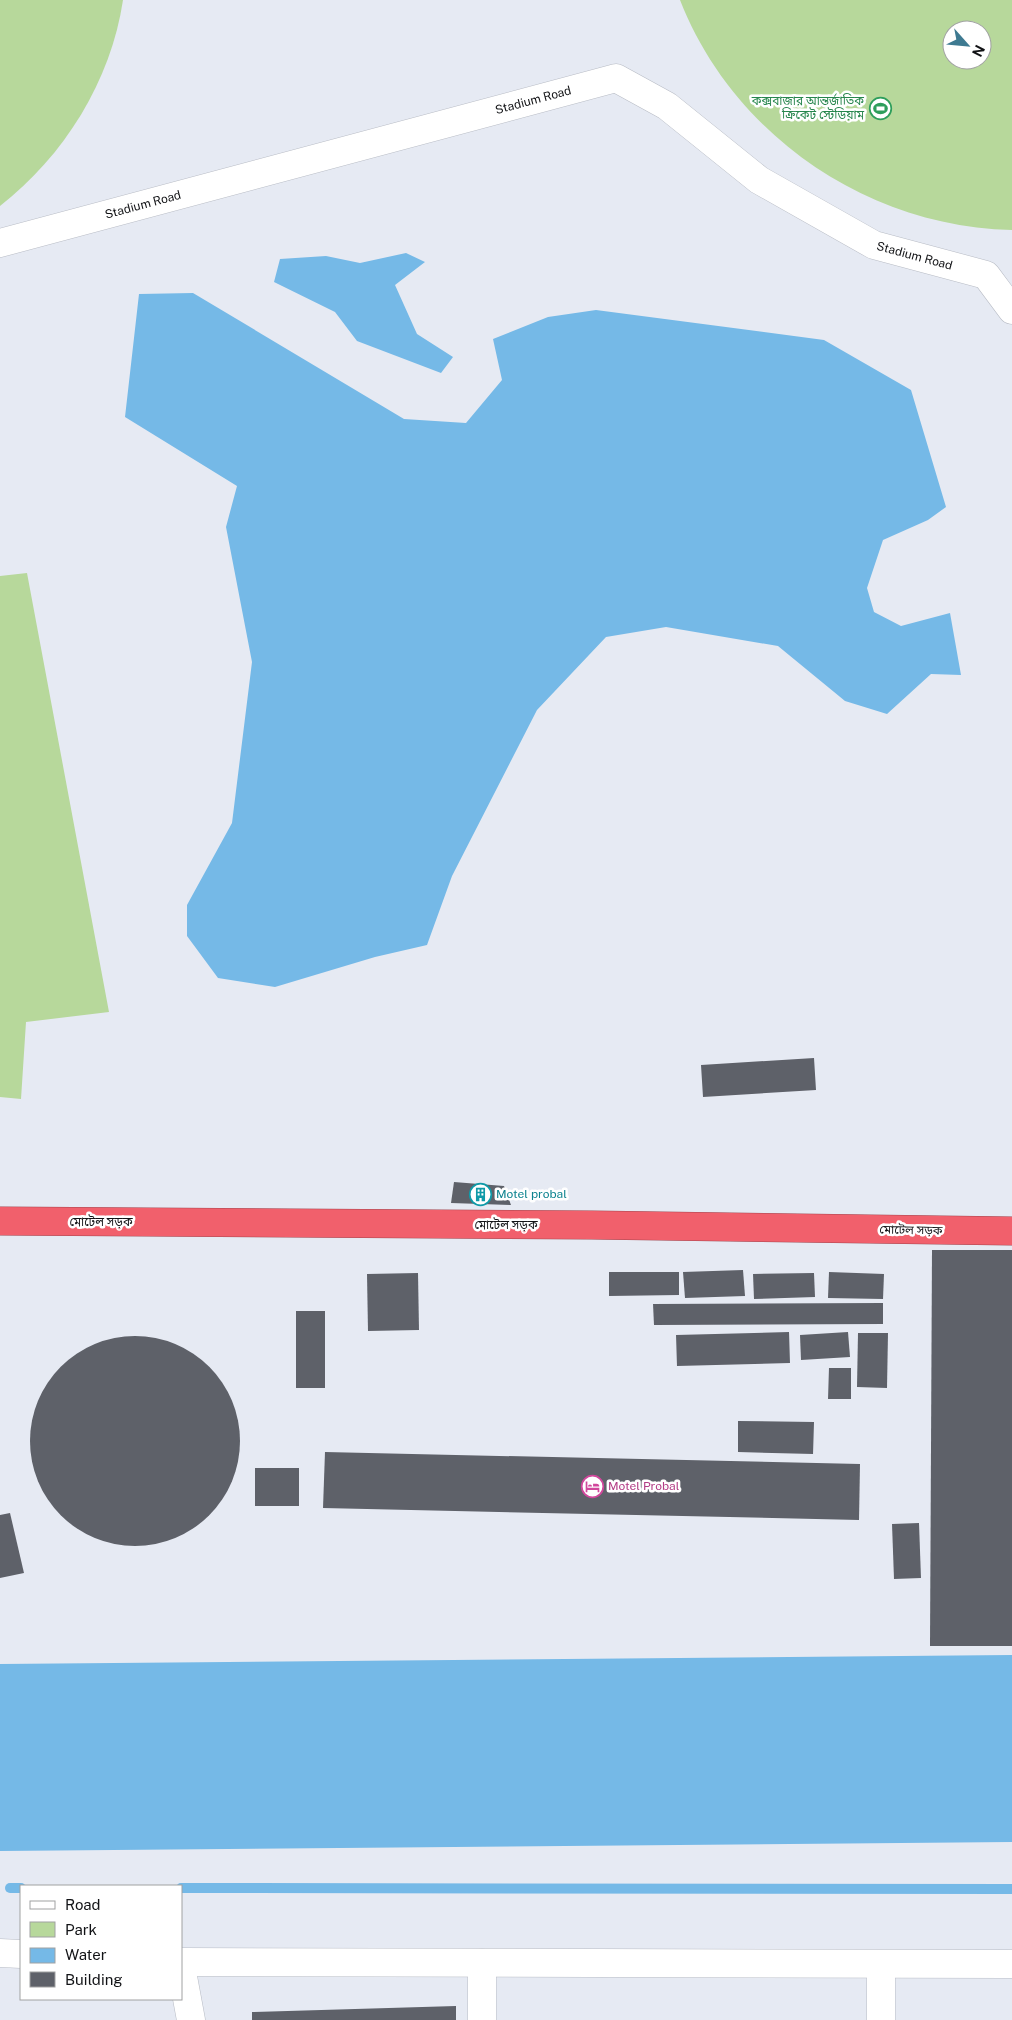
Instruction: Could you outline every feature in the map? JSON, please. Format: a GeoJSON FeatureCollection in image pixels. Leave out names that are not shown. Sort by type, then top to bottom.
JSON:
{"type":"FeatureCollection","features":[{"type":"Feature","properties":{"kind":"highway","name":"মোটেল সড়ক"},"geometry":{"type":"LineString","coordinates":[[0,1221],[582,1225],[1012,1231]]}},
{"type":"Feature","properties":{"kind":"street","name":"Stadium Road"},"geometry":{"type":"LineString","coordinates":[[0,243],[616,78],[667,106],[759,180],[874,245],[986,275],[1012,310]]}},
{"type":"Feature","properties":{"kind":"street"},"geometry":{"type":"LineString","coordinates":[[0,1953],[20,1954]]}},
{"type":"Feature","properties":{"kind":"street"},"geometry":{"type":"LineString","coordinates":[[482,1963],[482,2020]]}},
{"type":"Feature","properties":{"kind":"street"},"geometry":{"type":"LineString","coordinates":[[182,1964],[1012,1964]]}},
{"type":"Feature","properties":{"kind":"street"},"geometry":{"type":"LineString","coordinates":[[881,2020],[882,1965]]}},
{"type":"Feature","properties":{"kind":"street"},"geometry":{"type":"LineString","coordinates":[[182,1970],[191,2020]]}},
{"type":"Feature","properties":{"kind":"green space"},"geometry":{"type":"Polygon","coordinates":[[[0,0],[123,0],[117,30],[108,59],[96,88],[81,115],[45,164],[0,206],[0,0]]]}},
{"type":"Feature","properties":{"kind":"green space","name":"কক্সবাজার আন্তর্জাতিক ক্রিকেট স্টেডিয়াম"},"geometry":{"type":"Polygon","coordinates":[[[680,0],[1012,0],[1012,230],[958,225],[906,212],[857,192],[812,164],[770,131],[734,92],[704,49],[680,0]]]}},
{"type":"Feature","properties":{"kind":"green space"},"geometry":{"type":"Polygon","coordinates":[[[27,573],[109,1012],[26,1022],[21,1099],[0,1097],[0,576],[27,573]]]}},
{"type":"Feature","properties":{"kind":"water"},"geometry":{"type":"Polygon","coordinates":[[[406,253],[425,262],[395,285],[417,334],[453,357],[441,373],[357,341],[335,312],[274,282],[280,259],[326,256],[360,263],[406,253]]]}},
{"type":"Feature","properties":{"kind":"water"},"geometry":{"type":"Polygon","coordinates":[[[193,293],[404,419],[466,423],[502,380],[493,339],[548,317],[596,310],[824,340],[911,390],[946,507],[928,520],[883,540],[867,588],[874,612],[901,626],[950,613],[961,675],[931,674],[887,714],[845,701],[778,646],[666,627],[606,637],[537,710],[452,876],[427,945],[375,957],[275,987],[218,978],[187,936],[187,905],[232,823],[252,662],[226,527],[237,486],[125,417],[139,294],[193,293]]]}},
{"type":"Feature","properties":{"kind":"water"},"geometry":{"type":"Polygon","coordinates":[[[1012,1655],[1012,1842],[0,1851],[0,1664],[1012,1655]]]}},
{"type":"Feature","properties":{"kind":"building"},"geometry":{"type":"Polygon","coordinates":[[[814,1058],[816,1090],[703,1097],[701,1065],[814,1058]]]}},
{"type":"Feature","properties":{"kind":"building","name":"Motel probal"},"geometry":{"type":"Polygon","coordinates":[[[454,1182],[504,1186],[511,1205],[451,1203],[454,1182]]]}},
{"type":"Feature","properties":{"kind":"building"},"geometry":{"type":"Polygon","coordinates":[[[932,1250],[1012,1250],[1012,1646],[930,1646],[932,1250]]]}},
{"type":"Feature","properties":{"kind":"building"},"geometry":{"type":"Polygon","coordinates":[[[743,1270],[745,1296],[685,1298],[683,1272],[743,1270]]]}},
{"type":"Feature","properties":{"kind":"building"},"geometry":{"type":"Polygon","coordinates":[[[609,1272],[679,1272],[679,1295],[609,1296],[609,1272]]]}},
{"type":"Feature","properties":{"kind":"building"},"geometry":{"type":"Polygon","coordinates":[[[829,1272],[884,1274],[883,1299],[828,1298],[829,1272]]]}},
{"type":"Feature","properties":{"kind":"building"},"geometry":{"type":"Polygon","coordinates":[[[418,1273],[419,1330],[368,1331],[367,1274],[418,1273]]]}},
{"type":"Feature","properties":{"kind":"building"},"geometry":{"type":"Polygon","coordinates":[[[814,1273],[815,1297],[754,1299],[753,1274],[814,1273]]]}},
{"type":"Feature","properties":{"kind":"building"},"geometry":{"type":"Polygon","coordinates":[[[883,1303],[883,1324],[654,1325],[653,1304],[883,1303]]]}},
{"type":"Feature","properties":{"kind":"building"},"geometry":{"type":"Polygon","coordinates":[[[296,1311],[325,1311],[325,1388],[296,1388],[296,1311]]]}},
{"type":"Feature","properties":{"kind":"building"},"geometry":{"type":"Polygon","coordinates":[[[789,1332],[790,1363],[677,1366],[676,1335],[789,1332]]]}},
{"type":"Feature","properties":{"kind":"building"},"geometry":{"type":"Polygon","coordinates":[[[848,1332],[850,1357],[801,1360],[800,1335],[848,1332]]]}},
{"type":"Feature","properties":{"kind":"building"},"geometry":{"type":"Polygon","coordinates":[[[858,1333],[888,1333],[887,1388],[857,1387],[858,1333]]]}},
{"type":"Feature","properties":{"kind":"building"},"geometry":{"type":"Polygon","coordinates":[[[125,1336],[145,1336],[166,1340],[185,1348],[210,1366],[223,1382],[236,1410],[240,1441],[236,1472],[223,1500],[210,1516],[194,1529],[166,1542],[145,1546],[125,1546],[104,1542],[85,1534],[60,1516],[47,1500],[34,1472],[30,1451],[30,1431],[34,1410],[42,1391],[60,1366],[76,1353],[104,1340],[125,1336]]]}},
{"type":"Feature","properties":{"kind":"building"},"geometry":{"type":"Polygon","coordinates":[[[829,1368],[851,1368],[851,1399],[828,1399],[829,1368]]]}},
{"type":"Feature","properties":{"kind":"building"},"geometry":{"type":"Polygon","coordinates":[[[738,1421],[814,1422],[813,1454],[738,1452],[738,1421]]]}},
{"type":"Feature","properties":{"kind":"building","name":"Motel Probal"},"geometry":{"type":"Polygon","coordinates":[[[325,1452],[860,1464],[859,1520],[323,1508],[325,1452]]]}},
{"type":"Feature","properties":{"kind":"building"},"geometry":{"type":"Polygon","coordinates":[[[255,1468],[299,1468],[299,1506],[255,1506],[255,1468]]]}},
{"type":"Feature","properties":{"kind":"building"},"geometry":{"type":"Polygon","coordinates":[[[10,1513],[24,1573],[0,1578],[0,1515],[10,1513]]]}},
{"type":"Feature","properties":{"kind":"building"},"geometry":{"type":"Polygon","coordinates":[[[919,1523],[921,1578],[894,1579],[892,1524],[919,1523]]]}},
{"type":"Feature","properties":{"kind":"building"},"geometry":{"type":"Polygon","coordinates":[[[456,2006],[456,2020],[252,2020],[252,2012],[456,2006]]]}},
{"type":"Feature","properties":{"kind":"waterway"},"geometry":{"type":"LineString","coordinates":[[10,1888],[20,1888]]}},
{"type":"Feature","properties":{"kind":"waterway"},"geometry":{"type":"LineString","coordinates":[[182,1888],[1012,1889]]}},
{"type":"Feature","properties":{"kind":"place","name":"কক্সবাজার আন্তর্জাতিক ক্রিকেট স্টেডিয়াম"},"geometry":{"type":"Point","coordinates":[880,108]}},
{"type":"Feature","properties":{"kind":"place","name":"Motel probal"},"geometry":{"type":"Point","coordinates":[480,1194]}},
{"type":"Feature","properties":{"kind":"place","name":"Motel Probal"},"geometry":{"type":"Point","coordinates":[592,1486]}}]}
